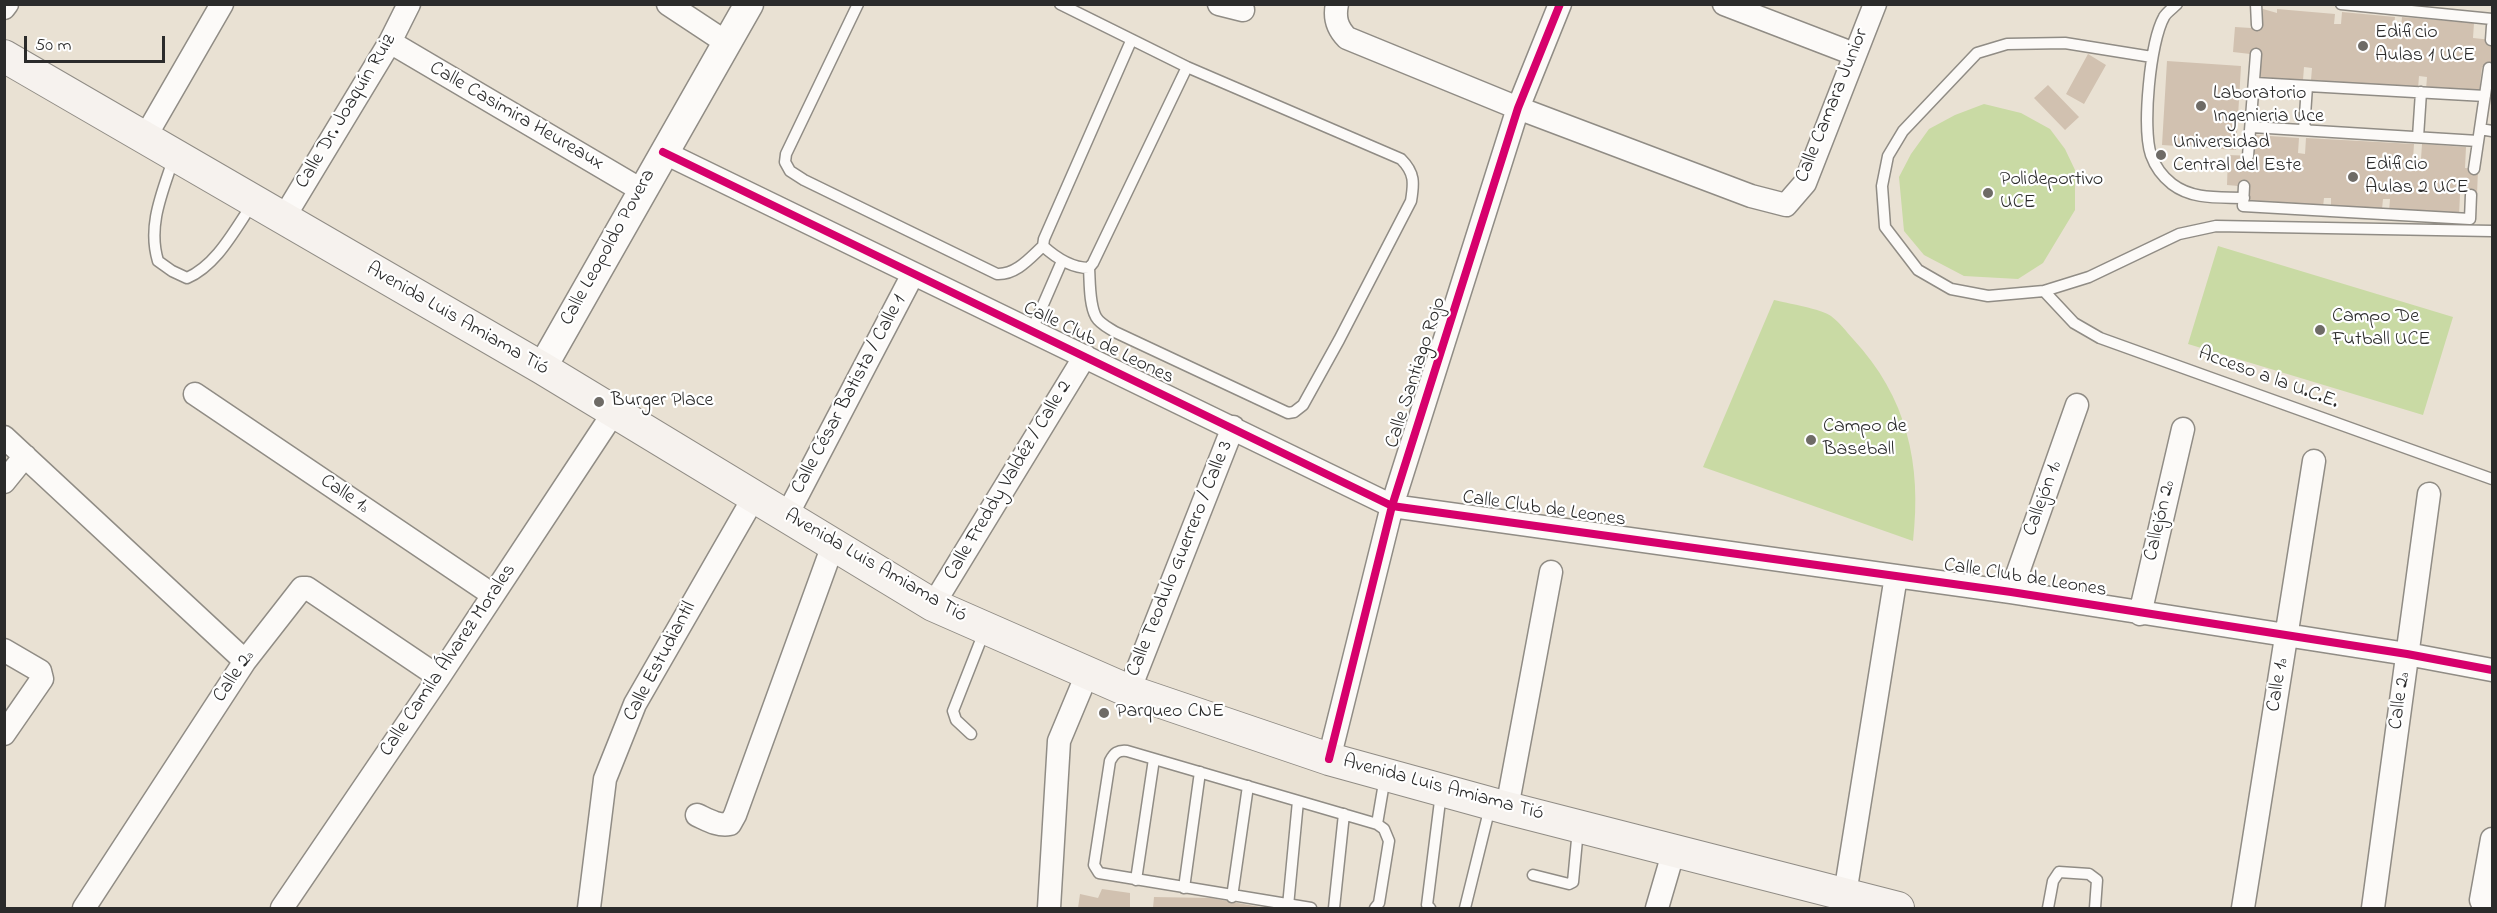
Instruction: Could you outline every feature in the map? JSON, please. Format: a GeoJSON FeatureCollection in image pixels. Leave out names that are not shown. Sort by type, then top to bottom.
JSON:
{"type":"FeatureCollection","features":[{"type":"Feature","properties":{"kind":"main road","name":"Avenida Luis Amiama Tió"},"geometry":{"type":"LineString","coordinates":[[4,56],[542,368],[933,605],[1129,691],[1329,759],[1898,909]]}},
{"type":"Feature","properties":{"kind":"street"},"geometry":{"type":"LineString","coordinates":[[144,139],[222,4]]}},
{"type":"Feature","properties":{"kind":"street","name":"Calle Dr. Joaquín Ruiz"},"geometry":{"type":"LineString","coordinates":[[283,219],[390,42],[409,4]]}},
{"type":"Feature","properties":{"kind":"street"},"geometry":{"type":"LineString","coordinates":[[669,4],[688,11],[727,43]]}},
{"type":"Feature","properties":{"kind":"street","name":"Calle Leopoldo Povera"},"geometry":{"type":"LineString","coordinates":[[542,368],[749,4]]}},
{"type":"Feature","properties":{"kind":"street"},"geometry":{"type":"LineString","coordinates":[[1219,4],[1243,10]]}},
{"type":"Feature","properties":{"kind":"street"},"geometry":{"type":"LineString","coordinates":[[1337,4],[1336,19],[1340,30],[1347,38],[1518,108]]}},
{"type":"Feature","properties":{"kind":"street","name":"Calle Santiago Rojo"},"geometry":{"type":"LineString","coordinates":[[1329,759],[1392,506],[1518,108],[1560,4]]}},
{"type":"Feature","properties":{"kind":"street"},"geometry":{"type":"LineString","coordinates":[[1724,4],[1854,54]]}},
{"type":"Feature","properties":{"kind":"street","name":"Calle Camara Junior"},"geometry":{"type":"LineString","coordinates":[[1518,108],[1751,196],[1786,205],[1805,183],[1875,4]]}},
{"type":"Feature","properties":{"kind":"street","name":"Calle Casimira Heureaux"},"geometry":{"type":"LineString","coordinates":[[390,42],[643,191]]}},
{"type":"Feature","properties":{"kind":"street","name":"Calle Club de Leones"},"geometry":{"type":"LineString","coordinates":[[663,152],[1392,506],[2010,592],[2407,654],[2493,670]]}},
{"type":"Feature","properties":{"kind":"street","name":"Calle César Batista / Calle 1"},"geometry":{"type":"LineString","coordinates":[[786,517],[913,274]]}},
{"type":"Feature","properties":{"kind":"street","name":"Calle Freddy Valdéz / Calle 2"},"geometry":{"type":"LineString","coordinates":[[933,605],[1085,356]]}},
{"type":"Feature","properties":{"kind":"street","name":"Calle 1ª"},"geometry":{"type":"LineString","coordinates":[[195,394],[493,595]]}},
{"type":"Feature","properties":{"kind":"street","name":"Callejón 1º"},"geometry":{"type":"LineString","coordinates":[[2010,592],[2077,405]]}},
{"type":"Feature","properties":{"kind":"street","name":"Calle Camila Álvarez Morales"},"geometry":{"type":"LineString","coordinates":[[282,909],[614,412]]}},
{"type":"Feature","properties":{"kind":"street","name":"Calle Teodulo Guerrero / Calle 3"},"geometry":{"type":"LineString","coordinates":[[1129,691],[1233,427]]}},
{"type":"Feature","properties":{"kind":"street","name":"Callejón 2º"},"geometry":{"type":"LineString","coordinates":[[2140,614],[2182,429]]}},
{"type":"Feature","properties":{"kind":"street"},"geometry":{"type":"LineString","coordinates":[[4,436],[245,661]]}},
{"type":"Feature","properties":{"kind":"street"},"geometry":{"type":"LineString","coordinates":[[4,482],[25,456]]}},
{"type":"Feature","properties":{"kind":"street","name":"Calle 1ª"},"geometry":{"type":"LineString","coordinates":[[2243,909],[2314,461]]}},
{"type":"Feature","properties":{"kind":"street","name":"Calle 2ª"},"geometry":{"type":"LineString","coordinates":[[2373,909],[2429,494]]}},
{"type":"Feature","properties":{"kind":"street","name":"Calle Estudiantil"},"geometry":{"type":"LineString","coordinates":[[589,909],[605,779],[635,704],[754,497]]}},
{"type":"Feature","properties":{"kind":"street"},"geometry":{"type":"LineString","coordinates":[[697,815],[717,825],[730,824],[833,545]]}},
{"type":"Feature","properties":{"kind":"street"},"geometry":{"type":"LineString","coordinates":[[1499,805],[1551,572]]}},
{"type":"Feature","properties":{"kind":"street"},"geometry":{"type":"LineString","coordinates":[[1845,894],[1896,576]]}},
{"type":"Feature","properties":{"kind":"street","name":"Calle 2ª"},"geometry":{"type":"LineString","coordinates":[[84,909],[245,661],[302,588],[307,588],[439,677]]}},
{"type":"Feature","properties":{"kind":"street"},"geometry":{"type":"LineString","coordinates":[[4,650],[40,671],[42,679],[4,734]]}},
{"type":"Feature","properties":{"kind":"street"},"geometry":{"type":"LineString","coordinates":[[1049,909],[1059,741],[1087,674]]}},
{"type":"Feature","properties":{"kind":"street"},"geometry":{"type":"LineString","coordinates":[[2486,907],[2481,900],[2493,839]]}},
{"type":"Feature","properties":{"kind":"street"},"geometry":{"type":"LineString","coordinates":[[1657,909],[1674,850]]}},
{"type":"Feature","properties":{"kind":"lane"},"geometry":{"type":"LineString","coordinates":[[858,4],[786,154],[785,162],[790,171],[804,180],[997,274],[1007,274],[1016,269],[1043,246],[1044,239],[1131,41]]}},
{"type":"Feature","properties":{"kind":"lane"},"geometry":{"type":"LineString","coordinates":[[1060,4],[1187,67],[1401,159],[1410,169],[1414,181],[1411,201],[1303,405],[1294,412],[1288,412],[1115,332],[1096,317],[1089,268],[1187,67]]}},
{"type":"Feature","properties":{"kind":"lane"},"geometry":{"type":"LineString","coordinates":[[2177,4],[2164,16],[2152,57],[2147,135],[2151,155],[2158,170],[2171,184],[2192,195],[2244,198]]}},
{"type":"Feature","properties":{"kind":"lane"},"geometry":{"type":"LineString","coordinates":[[2256,4],[2257,25]]}},
{"type":"Feature","properties":{"kind":"lane"},"geometry":{"type":"LineString","coordinates":[[2341,4],[2493,19]]}},
{"type":"Feature","properties":{"kind":"lane"},"geometry":{"type":"LineString","coordinates":[[2491,40],[2493,26]]}},
{"type":"Feature","properties":{"kind":"lane"},"geometry":{"type":"LineString","coordinates":[[2152,57],[2065,43],[2007,44],[1977,53],[1903,130],[1888,156],[1882,186],[1885,227],[1918,270],[1951,288],[1988,296],[2044,291],[2089,277],[2179,234],[2216,226],[2493,231]]}},
{"type":"Feature","properties":{"kind":"lane"},"geometry":{"type":"LineString","coordinates":[[2248,156],[2256,54]]}},
{"type":"Feature","properties":{"kind":"lane"},"geometry":{"type":"LineString","coordinates":[[2474,169],[2489,68]]}},
{"type":"Feature","properties":{"kind":"lane"},"geometry":{"type":"LineString","coordinates":[[2255,83],[2485,96]]}},
{"type":"Feature","properties":{"kind":"lane"},"geometry":{"type":"LineString","coordinates":[[2306,129],[2307,86]]}},
{"type":"Feature","properties":{"kind":"lane"},"geometry":{"type":"LineString","coordinates":[[2418,137],[2421,92]]}},
{"type":"Feature","properties":{"kind":"lane"},"geometry":{"type":"LineString","coordinates":[[2252,127],[2418,137],[2479,135],[2493,131]]}},
{"type":"Feature","properties":{"kind":"lane"},"geometry":{"type":"LineString","coordinates":[[175,157],[156,210],[153,236],[158,261],[172,271],[187,278],[198,273],[226,242],[253,202]]}},
{"type":"Feature","properties":{"kind":"lane"},"geometry":{"type":"LineString","coordinates":[[2244,186],[2243,206],[2470,219]]}},
{"type":"Feature","properties":{"kind":"lane"},"geometry":{"type":"LineString","coordinates":[[2471,195],[2471,231]]}},
{"type":"Feature","properties":{"kind":"lane"},"geometry":{"type":"LineString","coordinates":[[1043,246],[1062,261],[1089,268]]}},
{"type":"Feature","properties":{"kind":"lane"},"geometry":{"type":"LineString","coordinates":[[1032,330],[1062,261]]}},
{"type":"Feature","properties":{"kind":"lane","name":"Acceso a la U.C.E."},"geometry":{"type":"LineString","coordinates":[[2044,291],[2074,323],[2100,338],[2493,479]]}},
{"type":"Feature","properties":{"kind":"lane"},"geometry":{"type":"LineString","coordinates":[[971,734],[956,720],[953,711],[985,628]]}},
{"type":"Feature","properties":{"kind":"lane"},"geometry":{"type":"LineString","coordinates":[[1311,909],[1103,875],[1095,870],[1110,761],[1113,754],[1119,750],[1127,750],[1377,824],[1384,829],[1389,842],[1379,903],[1375,909]]}},
{"type":"Feature","properties":{"kind":"lane"},"geometry":{"type":"LineString","coordinates":[[1136,880],[1154,759]]}},
{"type":"Feature","properties":{"kind":"lane"},"geometry":{"type":"LineString","coordinates":[[1184,888],[1200,772]]}},
{"type":"Feature","properties":{"kind":"lane"},"geometry":{"type":"LineString","coordinates":[[1377,824],[1386,774]]}},
{"type":"Feature","properties":{"kind":"lane"},"geometry":{"type":"LineString","coordinates":[[1232,897],[1248,786]]}},
{"type":"Feature","properties":{"kind":"lane"},"geometry":{"type":"LineString","coordinates":[[1430,909],[1427,904],[1441,789]]}},
{"type":"Feature","properties":{"kind":"lane"},"geometry":{"type":"LineString","coordinates":[[1288,906],[1298,801]]}},
{"type":"Feature","properties":{"kind":"lane"},"geometry":{"type":"LineString","coordinates":[[1465,909],[1499,805]]}},
{"type":"Feature","properties":{"kind":"lane"},"geometry":{"type":"LineString","coordinates":[[1334,909],[1344,814]]}},
{"type":"Feature","properties":{"kind":"lane"},"geometry":{"type":"LineString","coordinates":[[1533,875],[1569,884],[1573,882],[1579,826]]}},
{"type":"Feature","properties":{"kind":"lane"},"geometry":{"type":"LineString","coordinates":[[2048,909],[2053,881],[2059,872],[2089,874],[2097,880],[2095,909]]}},
{"type":"Feature","properties":{"kind":"green space","name":"Polideportivo UCE"},"geometry":{"type":"Polygon","coordinates":[[[1984,104],[2021,113],[2050,129],[2065,149],[2075,170],[2075,210],[2043,263],[2018,279],[1964,276],[1924,255],[1904,231],[1899,177],[1911,154],[1929,129],[1955,115],[1984,104]]]}},
{"type":"Feature","properties":{"kind":"green space","name":"Campo De Futball UCE"},"geometry":{"type":"Polygon","coordinates":[[[2218,246],[2453,317],[2423,415],[2188,344],[2218,246]]]}},
{"type":"Feature","properties":{"kind":"green space","name":"Campo de Baseball"},"geometry":{"type":"Polygon","coordinates":[[[1774,300],[1831,316],[1871,361],[1886,384],[1907,433],[1912,459],[1915,485],[1913,541],[1703,467],[1774,300]]]}},
{"type":"Feature","properties":{"kind":"building","name":"Edificio Aulas 1 UCE"},"geometry":{"type":"Polygon","coordinates":[[[2263,9],[2277,13],[2277,9],[2335,14],[2334,24],[2341,24],[2342,12],[2395,17],[2394,26],[2401,27],[2402,17],[2474,23],[2473,38],[2492,40],[2492,69],[2482,67],[2479,94],[2426,90],[2427,77],[2419,76],[2418,89],[2311,80],[2312,68],[2304,67],[2303,80],[2257,77],[2259,55],[2233,52],[2235,27],[2251,28],[2251,24],[2261,25],[2263,9]]]}},
{"type":"Feature","properties":{"kind":"building"},"geometry":{"type":"Polygon","coordinates":[[[2088,54],[2106,65],[2084,104],[2066,94],[2088,54]]]}},
{"type":"Feature","properties":{"kind":"building","name":"Laboratorio Ingenieria Uce"},"geometry":{"type":"Polygon","coordinates":[[[2167,61],[2241,66],[2236,150],[2162,145],[2167,61]]]}},
{"type":"Feature","properties":{"kind":"building"},"geometry":{"type":"Polygon","coordinates":[[[2048,85],[2079,117],[2065,130],[2034,98],[2048,85]]]}},
{"type":"Feature","properties":{"kind":"building","name":"Edificio Aulas 2 UCE"},"geometry":{"type":"Polygon","coordinates":[[[2255,135],[2299,138],[2298,153],[2305,154],[2306,138],[2414,144],[2413,159],[2421,159],[2422,144],[2466,147],[2465,168],[2478,169],[2477,195],[2460,194],[2459,216],[2389,212],[2390,199],[2383,199],[2382,209],[2331,206],[2331,198],[2324,198],[2323,207],[2249,203],[2250,187],[2227,185],[2228,155],[2254,156],[2255,135]]]}},
{"type":"Feature","properties":{"kind":"building"},"geometry":{"type":"Polygon","coordinates":[[[1102,889],[1130,893],[1130,908],[1078,908],[1080,894],[1098,898],[1102,889]]]}},
{"type":"Feature","properties":{"kind":"building"},"geometry":{"type":"Polygon","coordinates":[[[1154,897],[1211,898],[1265,908],[1153,908],[1154,897]]]}},
{"type":"Feature","properties":{"kind":"cycle path"},"geometry":{"type":"LineString","coordinates":[[1329,759],[1392,506],[1518,108],[1560,4]]}},
{"type":"Feature","properties":{"kind":"cycle path"},"geometry":{"type":"LineString","coordinates":[[663,152],[1392,506],[2011,592],[2407,654],[2492,670]]}},
{"type":"Feature","properties":{"kind":"place","name":"Edificio Aulas 1 UCE"},"geometry":{"type":"Point","coordinates":[2363,46]}},
{"type":"Feature","properties":{"kind":"place","name":"Laboratorio Ingenieria Uce"},"geometry":{"type":"Point","coordinates":[2201,106]}},
{"type":"Feature","properties":{"kind":"place","name":"Universidad Central del Este"},"geometry":{"type":"Point","coordinates":[2161,155]}},
{"type":"Feature","properties":{"kind":"place","name":"Edificio Aulas 2 UCE"},"geometry":{"type":"Point","coordinates":[2353,177]}},
{"type":"Feature","properties":{"kind":"place","name":"Polideportivo UCE"},"geometry":{"type":"Point","coordinates":[1988,193]}},
{"type":"Feature","properties":{"kind":"place","name":"Campo De Futball UCE"},"geometry":{"type":"Point","coordinates":[2320,330]}},
{"type":"Feature","properties":{"kind":"place","name":"Burger Place"},"geometry":{"type":"Point","coordinates":[599,402]}},
{"type":"Feature","properties":{"kind":"place","name":"Campo de Baseball"},"geometry":{"type":"Point","coordinates":[1811,440]}},
{"type":"Feature","properties":{"kind":"place","name":"Parqueo CNE"},"geometry":{"type":"Point","coordinates":[1104,713]}}]}
